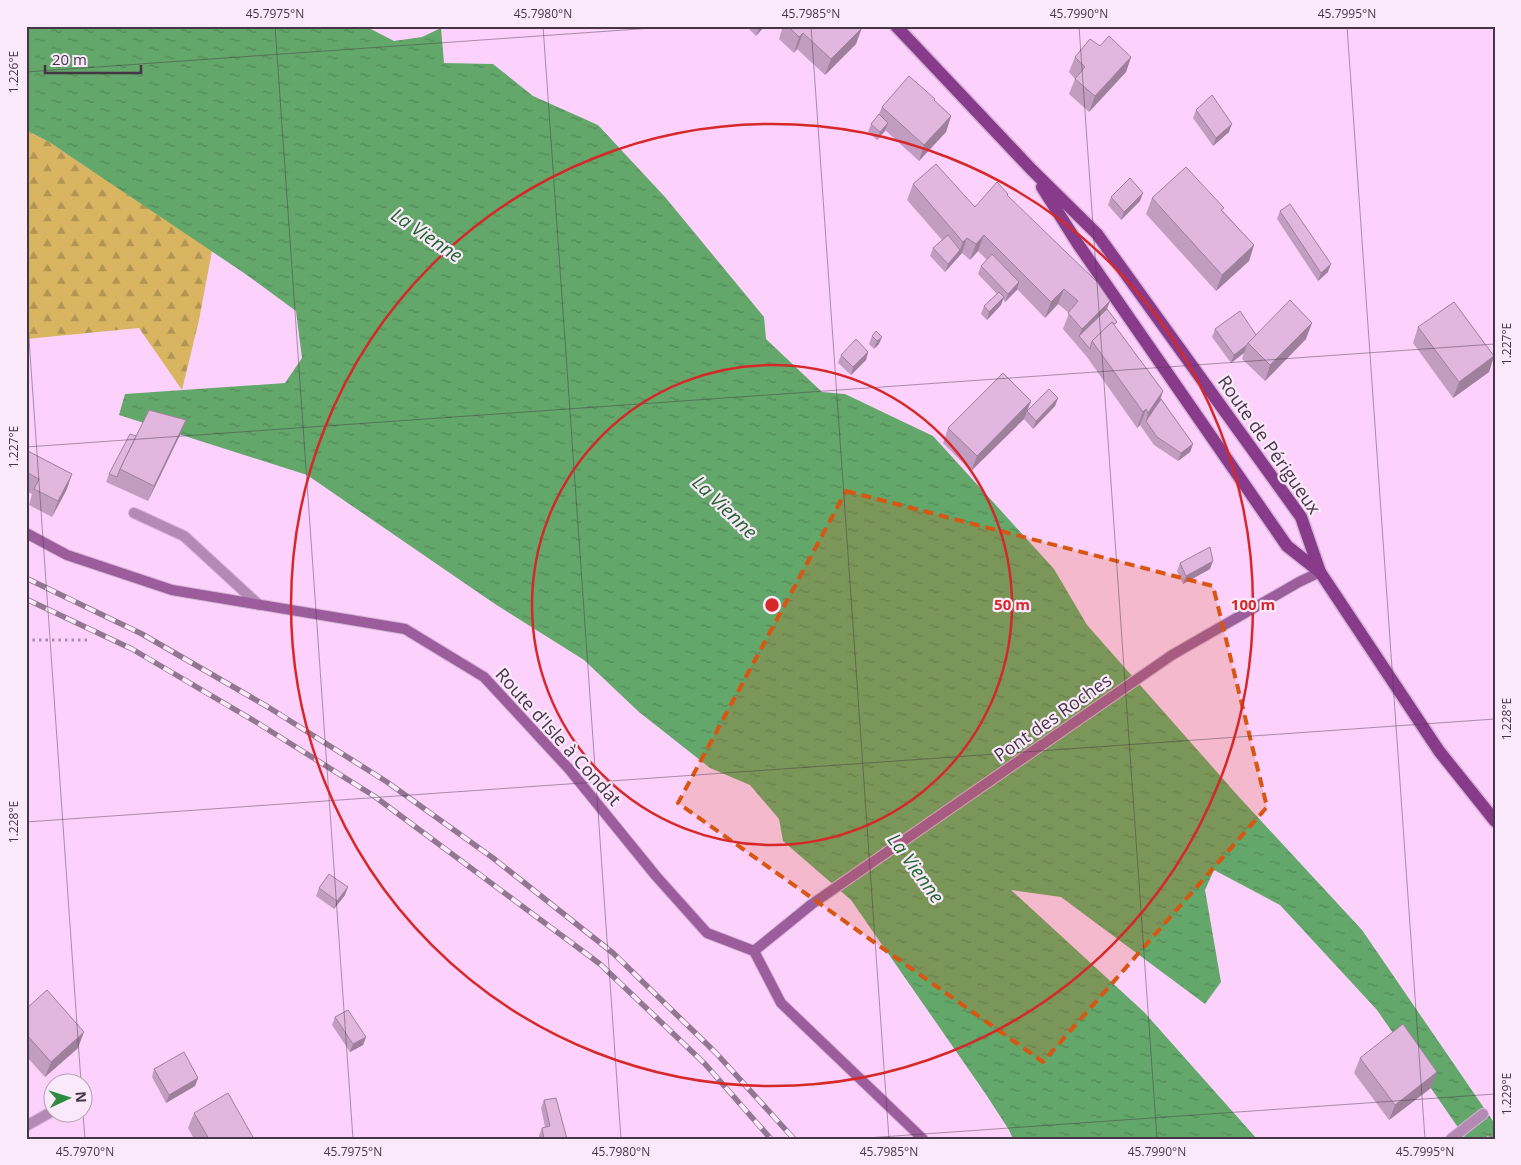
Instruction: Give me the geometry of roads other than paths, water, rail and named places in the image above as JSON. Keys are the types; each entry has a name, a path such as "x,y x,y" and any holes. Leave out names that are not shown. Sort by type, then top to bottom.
{"main road":[{"path":"896,26 1031,169 1078,244 1287,546 1320,572 1440,751 1495,822"},
{"name":"Route de Périgueux","path":"1031,169 1097,234 1302,517 1320,572"}],"street":[{"path":"134,513 184,536 259,605"},
{"name":"Route d'Isle à Condat","path":"26,533 67,555 172,590 405,630 484,677 570,769 656,876 707,933 754,951"},
{"name":"Pont des Roches","path":"754,951 812,904 1172,655 1298,582 1320,572"},
{"path":"754,951 781,1003 923,1139"},
{"path":"1451,1139 1483,1114"},
{"path":"26,1126 42,1117"}],"water":[{"name":"La Vienne","path":"26,26 365,26 394,41 422,37 441,28 444,63 493,64 533,96 598,125 665,197 764,317 766,339 822,392 845,394 933,436 1054,569 1087,625 1239,797 1362,930 1495,1124 1495,1139 1466,1139 1377,1010 1280,905 1214,870 1205,890 1221,982 1205,1004 1061,897 1011,890 1144,1012 1257,1139 1013,1139 985,1093 851,900 783,841 779,819 750,785 710,768 639,712 584,660 495,604 307,475 119,415 125,394 285,383 302,358 296,311 244,273 49,142 26,130"}],"railway":[{"path":"26,578 142,634 268,707 387,782 493,858 613,953 716,1053 794,1139"},
{"path":"26,599 132,649 256,722 374,796 600,964 705,1064 771,1139"}]}
